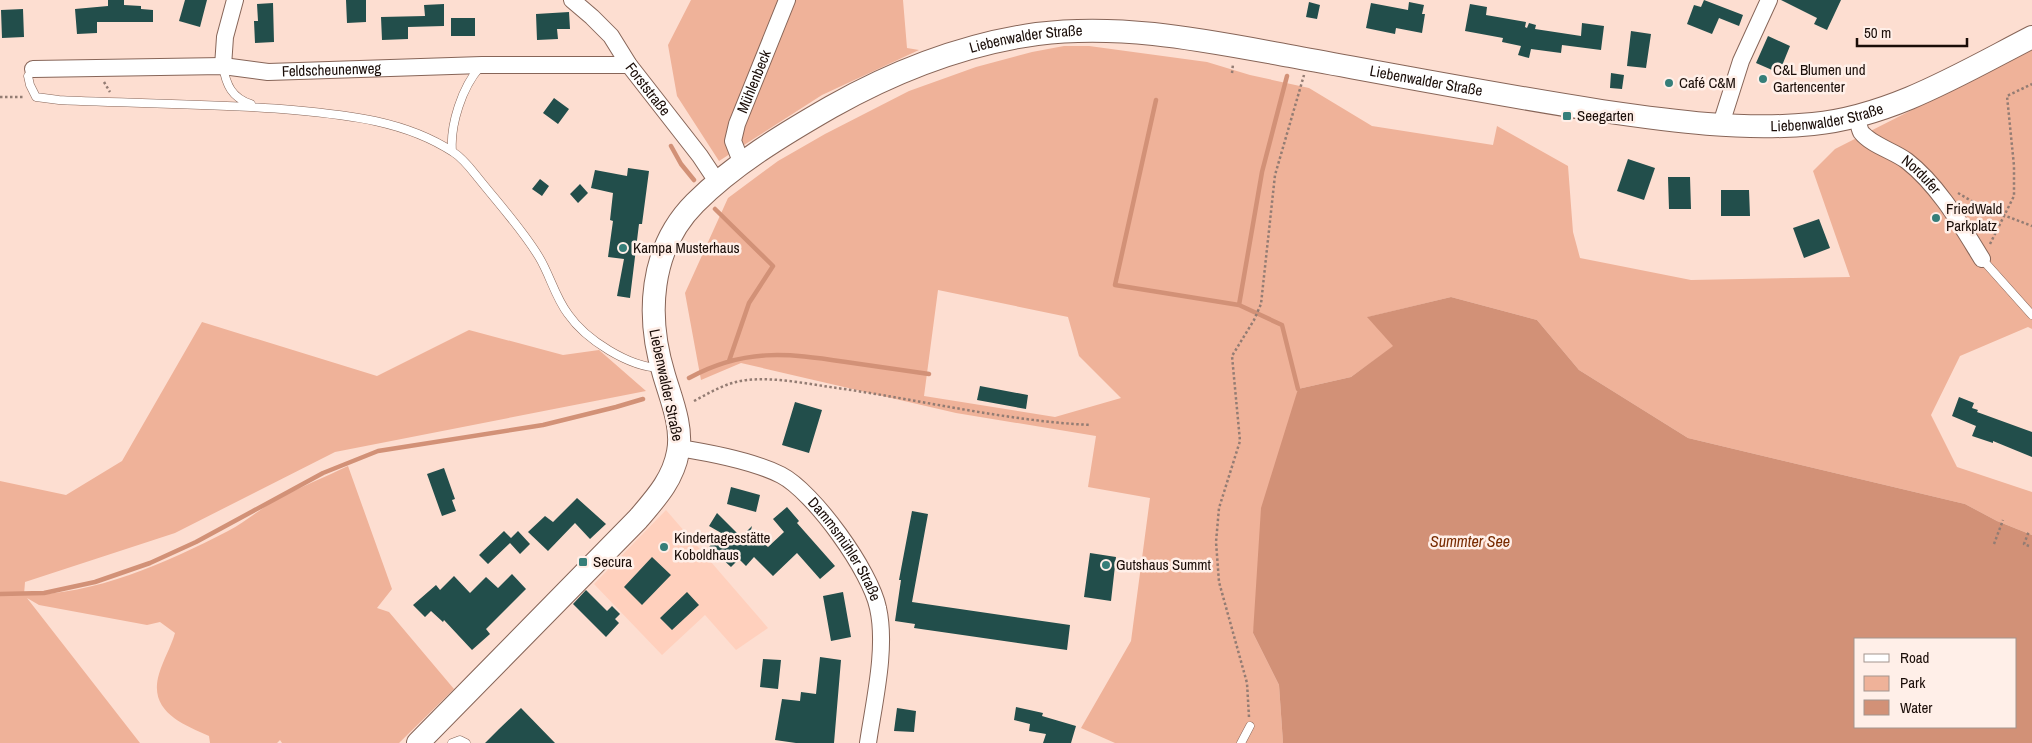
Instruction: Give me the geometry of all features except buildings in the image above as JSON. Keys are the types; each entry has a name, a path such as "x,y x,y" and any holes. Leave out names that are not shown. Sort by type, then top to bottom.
{"main road":[{"name":"Liebenwalder Straße","path":"418,743 654,501 670,477 679,448 678,424 654,334 652,305 657,273 670,236 682,216 697,200 718,183 785,134 847,98 927,62 959,50 987,43 1060,32 1129,31 1174,36 1298,63 1561,105 1676,121 1774,126 1814,124 1857,117 1906,101 2032,37"}],"street":[{"path":"223,66 224,37 235,0"},
{"name":"Forststraße","path":"572,0 611,36 629,65 700,156 718,183"},
{"name":"Mühlenbeck","path":"742,164 733,141 737,124 741,110 751,91 788,0"},
{"path":"1721,124 1741,61 1769,0"},
{"name":"Feldscheunenweg","path":"33,69 223,66 268,72 482,65 629,65"},
{"name":"Nordufer","path":"1857,117 1860,131 1877,144 1906,160 1928,181 1965,231 1982,259"},
{"name":"Dammsmühler Straße","path":"679,448 700,451 751,464 782,476 807,496 858,563 870,582 878,607 881,636 868,743"}],"lane":[{"path":"452,151 451,137 456,113 474,73 482,65"},
{"path":"223,66 224,76 230,90 238,99 258,107"},
{"path":"33,69 28,76 36,97 59,100 258,107 328,113 380,122 420,135 452,151 461,158 494,197 539,257 567,314 584,332 630,362 646,368 662,368"},
{"name":"Nordufer","path":"1982,259 2032,315"},
{"path":"1241,743 1250,726"},
{"path":"452,743 460,740 466,743"}],"path":[{"path":"1232,73 1234,62"},
{"path":"1250,726 1246,683 1219,582 1216,542 1219,508 1240,441 1232,356 1254,320 1261,304 1274,175 1298,63"},
{"path":"99,69 115,102"},
{"path":"1982,259 2014,196 2014,166 2007,96 2032,84"},
{"path":"0,97 36,97"},
{"path":"1928,181 1944,184 1980,206 2032,225"},
{"path":"694,401 723,386 748,380 777,380 894,396 996,416 1016,416 1066,424 1091,425"},
{"path":"1994,544 2003,520"},
{"path":"2029,531 2024,544 2029,546"}],"shaded area":[{"name":"Kindertagesstätte Koboldhaus","path":"666,510 768,628 736,650 705,615 662,655 594,584"}],"green space":[{"path":"691,0 903,0 907,48 919,50 822,95 719,161 677,96 668,45"},
{"path":"1064,46 1089,46 1207,62 1250,75 1309,88 1372,126 1493,145 1497,126 1568,166 1573,232 1580,258 1691,280 1850,277 1813,171 1835,149 2032,49 2032,329 2028,327 1960,356 1931,415 1957,467 2032,492 2032,535 1997,521 1965,504 1688,438 1579,370 1537,320 1451,297 1368,317 1394,346 1351,377 1298,389 1253,633 1279,685 1283,743 1115,743 1081,728 1131,641 1150,498 1088,487 1096,436 956,413 741,363 701,380 685,293 728,198 778,161 825,134 909,91 976,67 1032,52","holes":["938,290 1068,317 1079,356 1121,398 1055,417 924,396"]},
{"path":"202,322 377,376 469,330 563,355 599,350 646,391 335,452 175,533 25,582 24,595 51,594 77,590 129,575 204,543 234,527 276,500 348,466 392,589 377,608 389,612 454,689 399,743 282,743 280,740 277,743 210,743 209,736 178,721 163,707 158,698 159,674 175,633 160,622 147,625 39,605 27,598 140,743 0,743 0,481 66,495 122,461"}],"water":[{"name":"Summter See","path":"1451,297 1537,320 1579,370 1688,438 1965,504 1997,521 2032,535 2032,743 1283,743 1279,685 1253,633 1261,508 1298,389 1351,377 1393,346 1367,317"}],"waterway":[{"path":"1287,76 1262,172 1239,305 1282,325 1298,389"},
{"path":"1156,100 1115,285 1239,305"},
{"path":"671,146 681,164 694,180"},
{"path":"715,209 773,266 749,303 729,361"},
{"path":"689,378 709,368 728,362 766,355 804,356 929,374"},
{"path":"0,594 44,593 95,582 150,563 196,542 323,473 378,451 543,425 643,399"}],"place":[{"name":"C&L Blumen und Gartencenter","path":"1763,79"},
{"name":"Café C&M","path":"1669,83"},
{"name":"Seegarten","path":"1567,116"},
{"name":"FriedWald Parkplatz","path":"1936,218"},
{"name":"Kampa Musterhaus","path":"623,248"},
{"name":"Kindertagesstätte Koboldhaus","path":"664,547"},
{"name":"Secura","path":"583,562"},
{"name":"Gutshaus Summt","path":"1106,565"}]}
